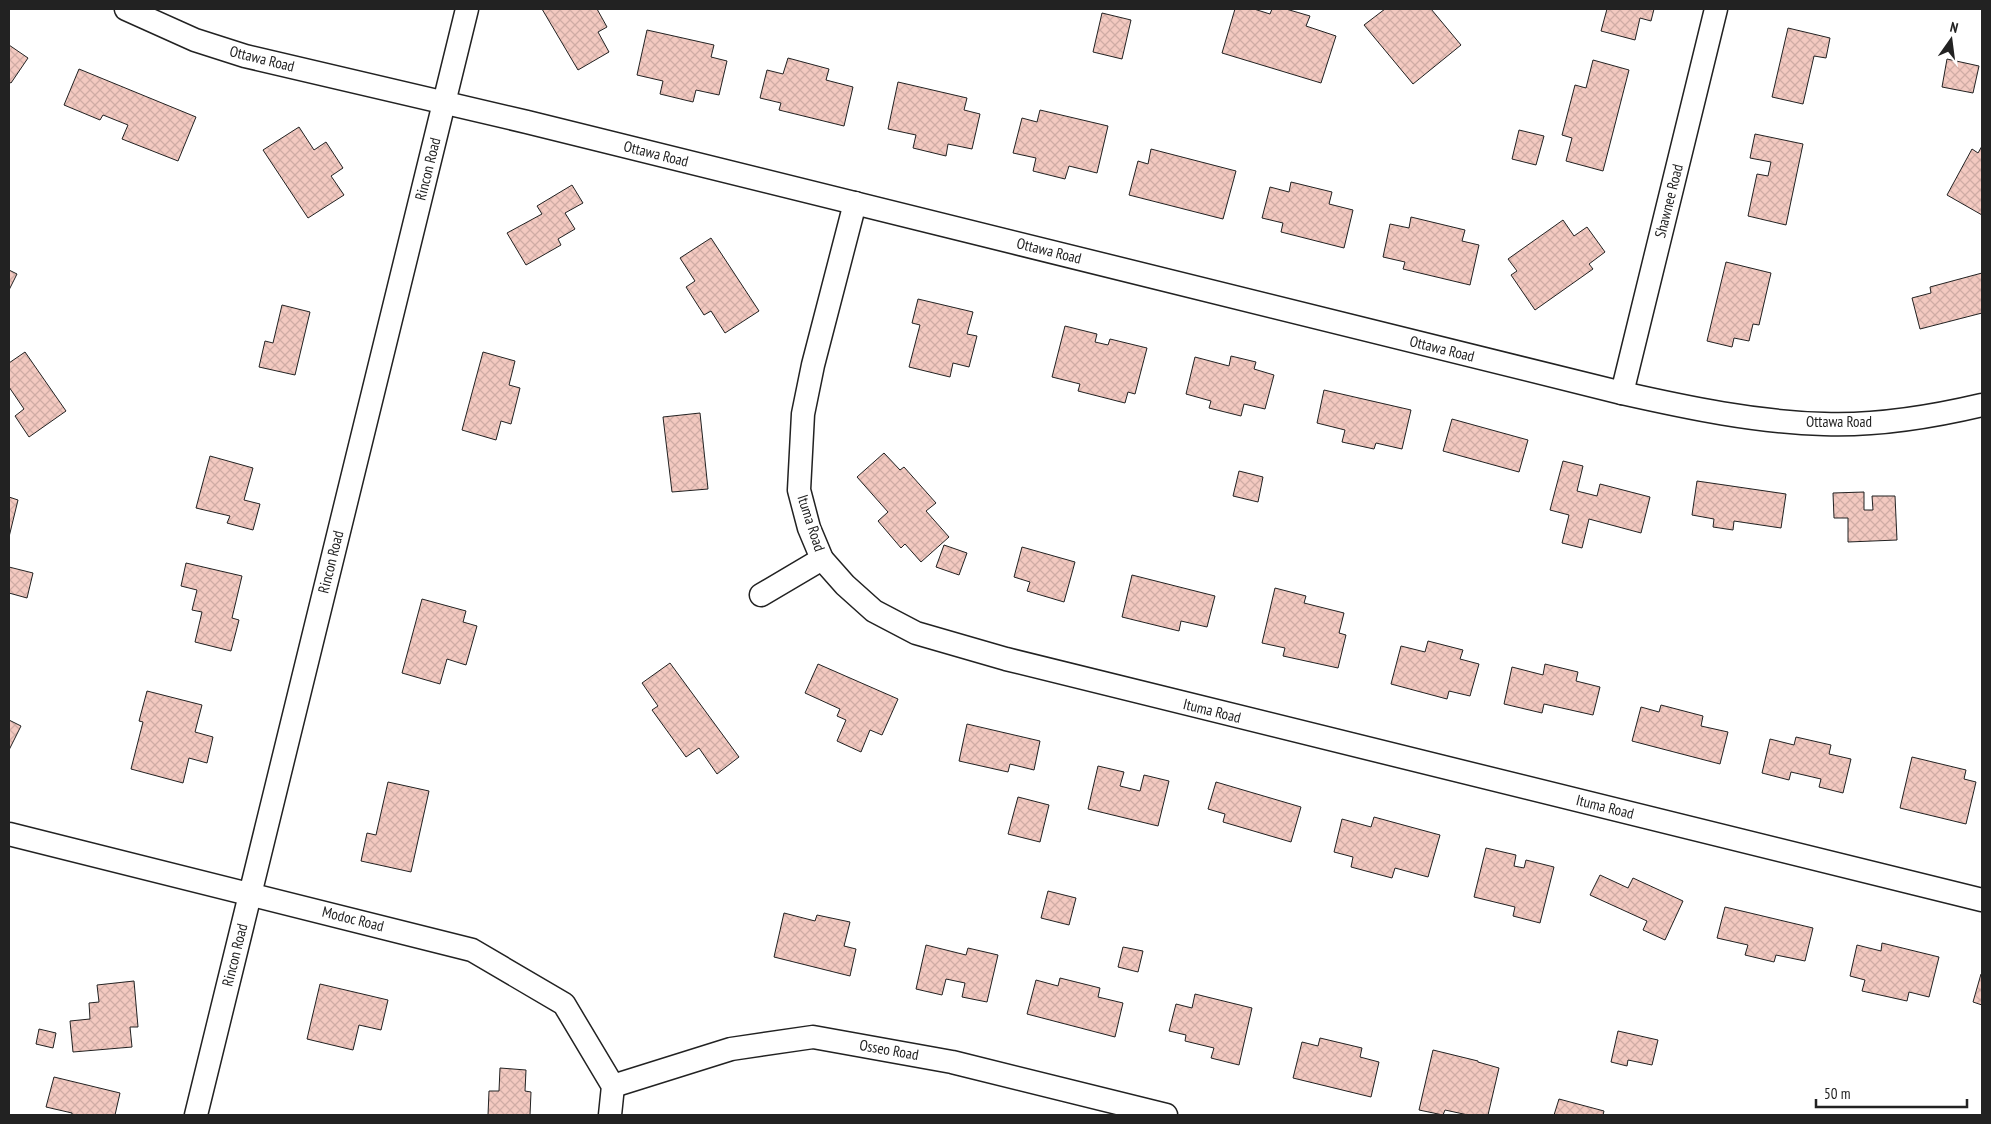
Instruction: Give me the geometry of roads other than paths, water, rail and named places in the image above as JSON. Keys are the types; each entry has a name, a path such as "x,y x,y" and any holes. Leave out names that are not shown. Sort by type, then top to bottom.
{"street":[{"name":"Ottawa Road","path":"126,9 195,40 245,56 444,102 1692,409 1749,419 1825,424 1893,422 1982,405"},
{"name":"Rincon Road","path":"196,1115 467,9"},
{"name":"Shawnee Road","path":"1622,393 1716,9"},
{"name":"Ituma Road","path":"854,203 813,365 803,414 799,490 809,528 822,559 845,585 874,611 916,633 1006,659 1982,900"},
{"path":"761,595 822,559"},
{"name":"Modoc Road","path":"9,834 472,950 564,1004 612,1086"},
{"name":"Osseo Road","path":"612,1086 731,1048 813,1037 952,1062 1166,1115"},
{"path":"610,1115 612,1086"}]}
